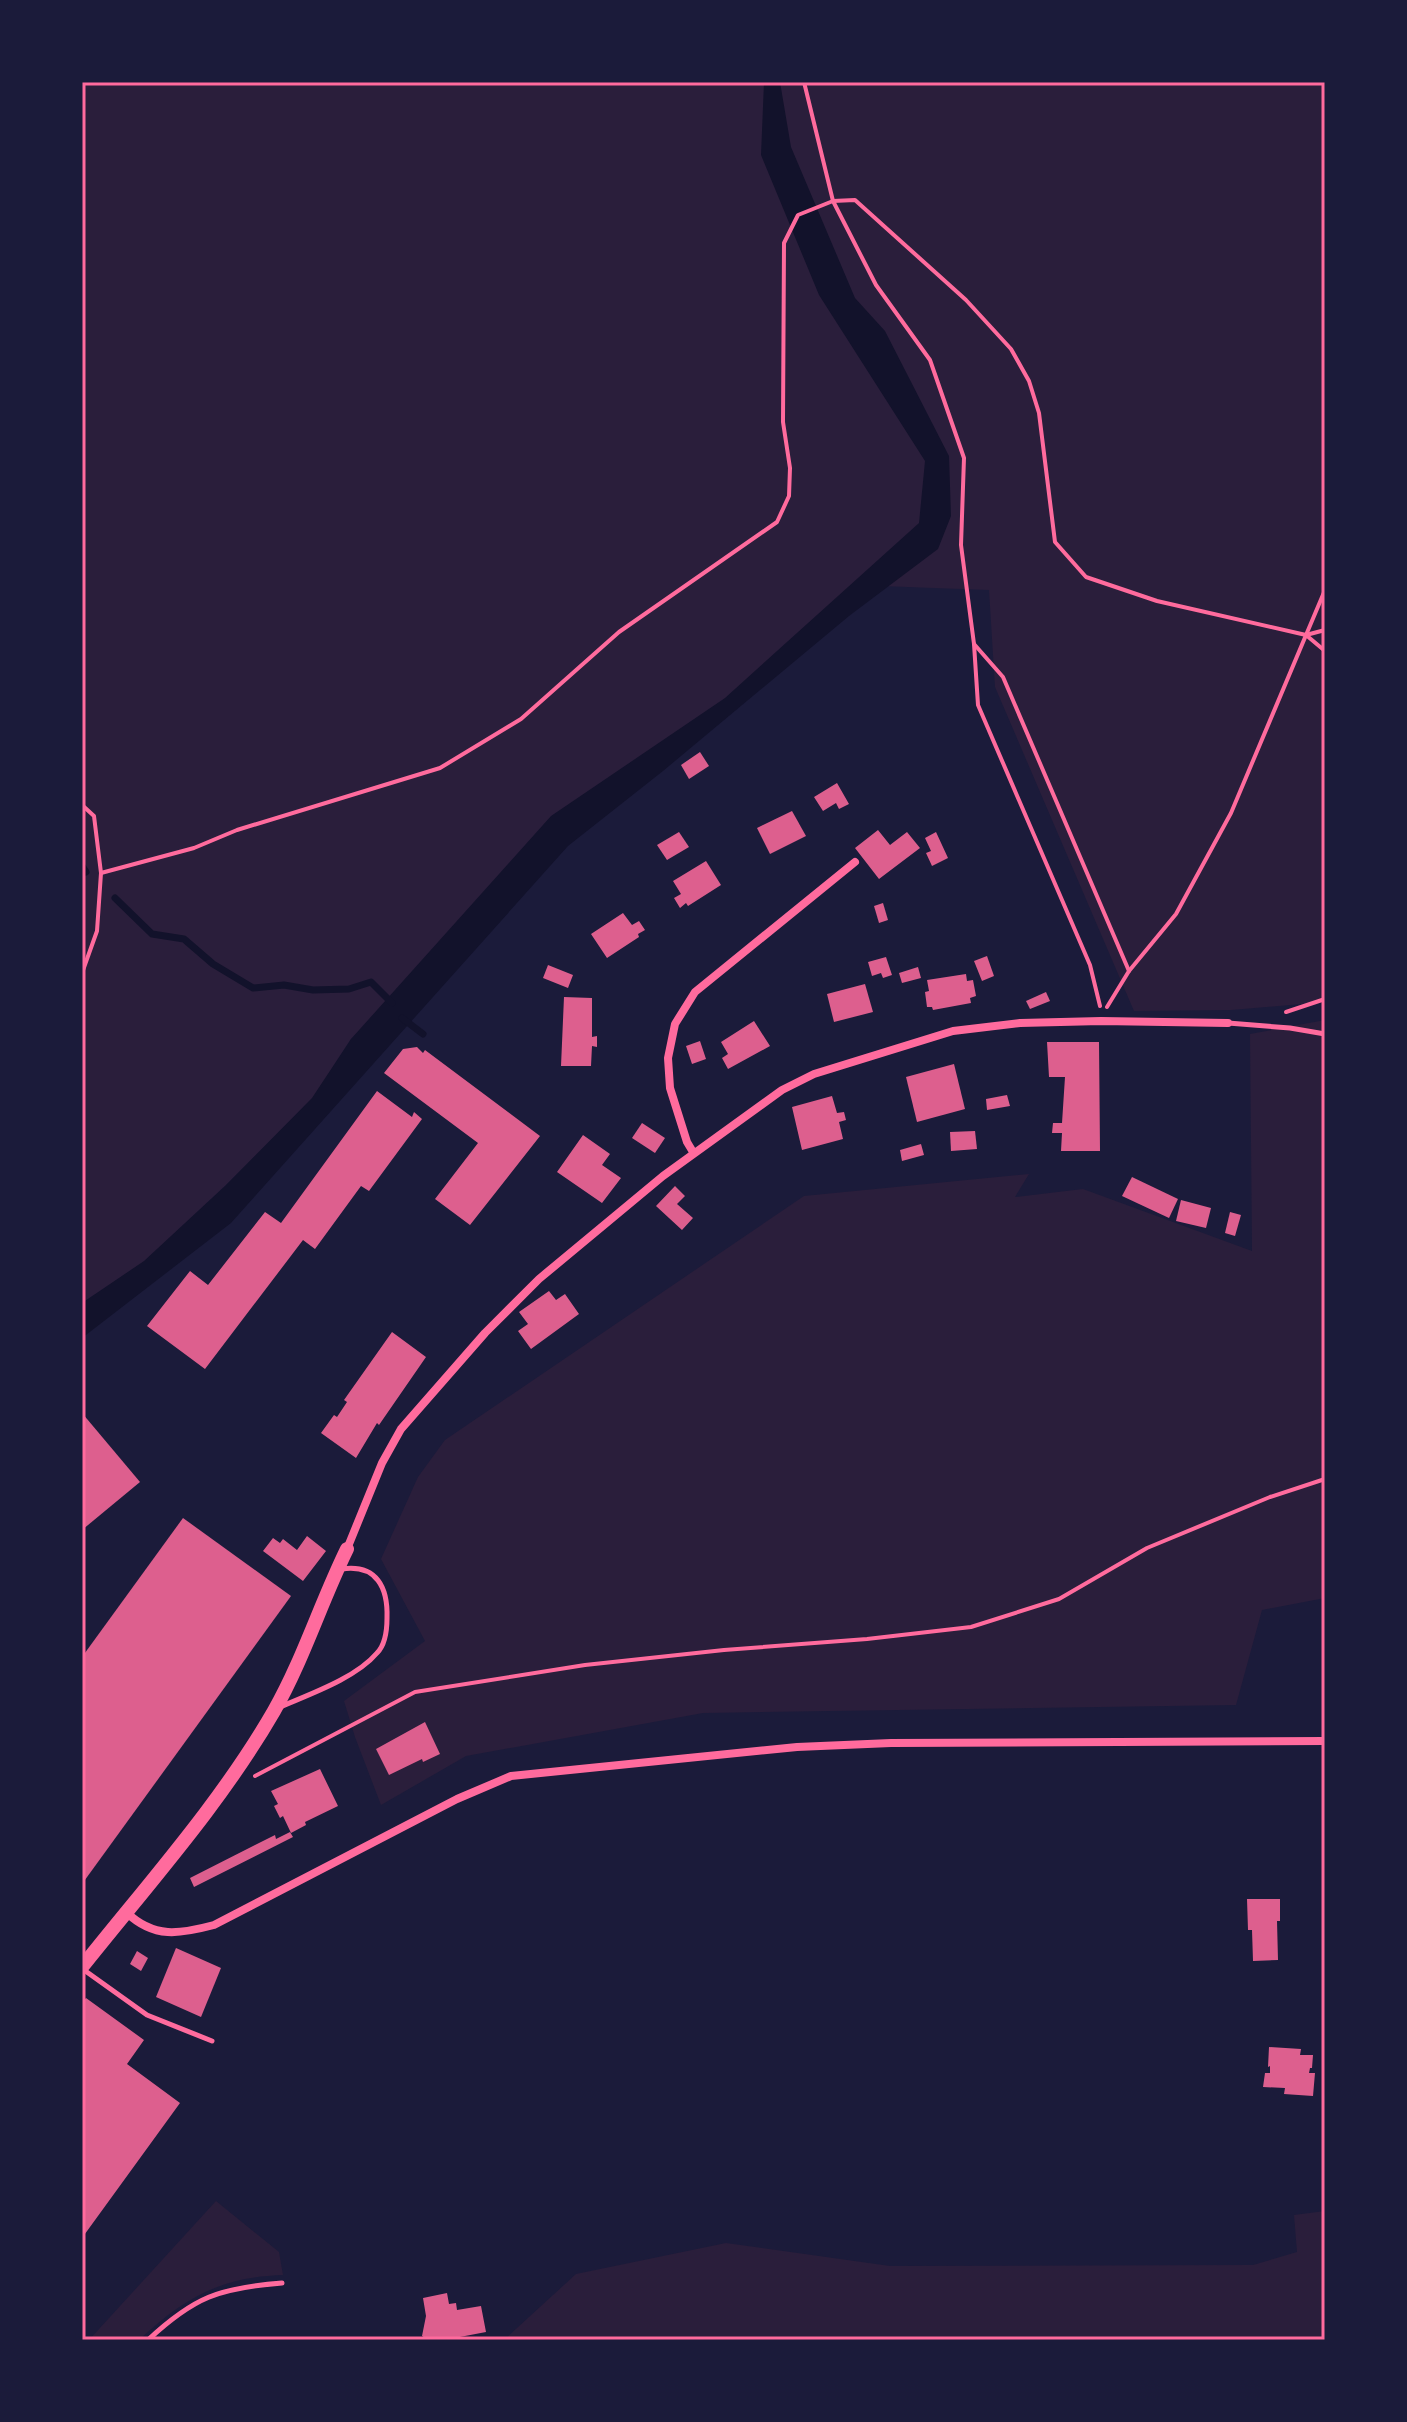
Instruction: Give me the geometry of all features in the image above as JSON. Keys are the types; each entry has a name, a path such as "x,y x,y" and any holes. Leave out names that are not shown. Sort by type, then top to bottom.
{"street":[{"path":"693,1152 670,1088 668,1058 675,1024 695,992 855,862"},
{"path":"82,1967 233,1774 275,1709 382,1463 401,1429 485,1333 539,1279 693,1152 782,1090 814,1074 953,1031 1020,1023 1228,1023"},
{"path":"126,1912 147,1928 181,1934 214,1925 457,1799 511,1776 797,1747 970,1742 1325,1741"}],"lane":[{"path":"1228,1023 1325,1034"},
{"path":"275,1709 322,1689 367,1663 380,1651 387,1631 388,1601 379,1581 368,1571 354,1567 336,1570"},
{"path":"82,1967 147,2015 212,2041"},
{"path":"148,2340 179,2311 192,2304 240,2287 282,2283"}],"path":[{"path":"804,82 833,201 876,285 930,360 964,458 961,545 974,644 978,705 1090,965 1101,1021"},
{"path":"101,873 194,848 237,830 440,768 521,719 619,632 777,522 789,496 790,468 783,422 784,243 798,215 833,201 855,200 966,300 1011,349 1029,381 1039,413 1055,542 1086,577 1157,601 1306,635 1325,651"},
{"path":"1101,1021 1129,971 1176,914 1231,813 1325,590"},
{"path":"1306,635 1325,630"},
{"path":"974,644 1003,677 1129,971"},
{"path":"82,805 94,816 101,873 97,931 82,973"},
{"path":"233,1774 251,1778 415,1692 585,1665 971,1627 1059,1599 1147,1548 1270,1497 1325,1479"}],"shaded area":[{"path":"82,82 1325,82 1325,1002 1231,1010 1134,1011 995,687 989,590 853,585 351,1039 313,1098 144,1262 82,1303"},
{"path":"764,82 780,82 791,147 855,298 885,331 949,456 951,516 938,549 849,616 568,846 231,1223 82,1338 82,1303 144,1261 225,1186 312,1098 351,1039 551,816 725,698 919,523 925,461 819,295 761,155"},
{"path":"1325,1020 1325,1598 1262,1610 1236,1705 703,1713 466,1756 381,1805 344,1701 425,1641 381,1559 418,1477 445,1440 804,1196 1029,1174 1015,1197 1083,1189 1252,1251 1250,1034"},
{"path":"216,2201 279,2252 283,2275 240,2280 204,2292 172,2312 139,2340 89,2340"},
{"path":"1325,2211 1325,2340 504,2340 576,2274 726,2243 890,2266 1253,2265 1297,2252 1294,2215"}],"building":[{"path":"700,752 709,766 689,779 681,765"},
{"path":"837,783 849,804 839,809 836,803 823,811 814,797"},
{"path":"792,811 806,836 770,854 757,828"},
{"path":"878,830 890,845 907,832 920,848 879,879 855,848"},
{"path":"679,832 689,847 667,860 657,845"},
{"path":"936,832 948,858 932,866 926,853 931,851 925,838"},
{"path":"706,861 721,885 680,908 674,898 681,894 673,881"},
{"path":"883,903 888,920 879,923 874,906"},
{"path":"623,913 632,925 639,921 645,930 607,958 591,934"},
{"path":"987,956 994,976 982,981 974,961"},
{"path":"886,957 892,975 883,978 881,973 872,976 868,962"},
{"path":"548,965 573,975 568,988 543,978"},
{"path":"918,967 921,978 902,983 899,973"},
{"path":"966,974 967,981 973,980 976,996 970,998 971,1003 933,1010 927,1007 927,980"},
{"path":"865,984 873,1012 834,1022 827,994"},
{"path":"1046,992 1050,1001 1030,1009 1026,1001"},
{"path":"564,997 592,998 592,1037 597,1036 597,1047 592,1046 591,1066 561,1066"},
{"path":"754,1021 770,1046 728,1069 722,1058 728,1054 721,1042"},
{"path":"700,1041 706,1059 692,1064 686,1046"},
{"path":"1047,1042 1099,1042 1100,1151 1061,1151 1062,1133 1052,1133 1053,1123 1062,1123 1065,1077 1049,1077"},
{"path":"417,1047 540,1136 470,1225 435,1199 478,1143 384,1073 403,1049"},
{"path":"954,1064 965,1109 917,1122 906,1077"},
{"path":"377,1091 412,1117 414,1112 422,1119 369,1191 361,1186 315,1249 303,1240 205,1369 147,1326 190,1271 208,1285 265,1212 281,1223"},
{"path":"1007,1095 1010,1106 987,1110 986,1099"},
{"path":"832,1096 837,1113 844,1112 846,1120 839,1122 843,1139 802,1150 792,1107"},
{"path":"642,1123 665,1138 655,1153 632,1138"},
{"path":"975,1131 977,1149 951,1151 950,1132"},
{"path":"583,1135 610,1154 602,1165 621,1178 602,1203 557,1172"},
{"path":"921,1144 924,1155 902,1161 900,1150"},
{"path":"1132,1177 1178,1199 1169,1218 1122,1196"},
{"path":"675,1186 685,1196 677,1204 693,1218 682,1230 656,1206"},
{"path":"1181,1200 1211,1208 1206,1228 1176,1221"},
{"path":"1230,1212 1241,1215 1235,1236 1225,1233"},
{"path":"549,1291 556,1300 565,1294 579,1314 531,1349 518,1331 528,1324 519,1312"},
{"path":"392,1332 426,1357 379,1425 377,1423 356,1458 321,1433 334,1415 337,1417 347,1402 344,1400"},
{"path":"82,1413 140,1482 82,1530"},
{"path":"183,1518 291,1596 82,1884 82,1657"},
{"path":"307,1536 326,1551 303,1581 263,1551 273,1538 280,1543 283,1539 297,1550"},
{"path":"425,1722 440,1754 389,1775 376,1749"},
{"path":"320,1769 338,1806 305,1822 306,1825 291,1833 274,1806 278,1804 271,1791"},
{"path":"290,1832 293,1837 194,1887 190,1878 275,1835 276,1839"},
{"path":"1247,1899 1280,1899 1278,1960 1253,1961"},
{"path":"176,1948 221,1968 201,2017 156,1997"},
{"path":"137,1951 148,1958 141,1971 130,1964"},
{"path":"86,1998 144,2040 127,2064 180,2103 82,2238 82,2003"},
{"path":"1269,2047 1301,2049 1300,2055 1313,2055 1309,2073 1315,2073 1313,2096 1284,2094 1285,2088 1263,2087 1265,2073 1270,2073"},
{"path":"447,2293 449,2304 456,2303 457,2310 481,2306 486,2332 444,2340 428,2340 422,2336 426,2316 423,2298"}],"waterway":[{"path":"82,866 86,872"},
{"path":"115,898 152,934 184,939 213,964 253,988 284,985 313,990 349,989 371,982 392,1003"},
{"path":"402,1018 423,1034"}]}
